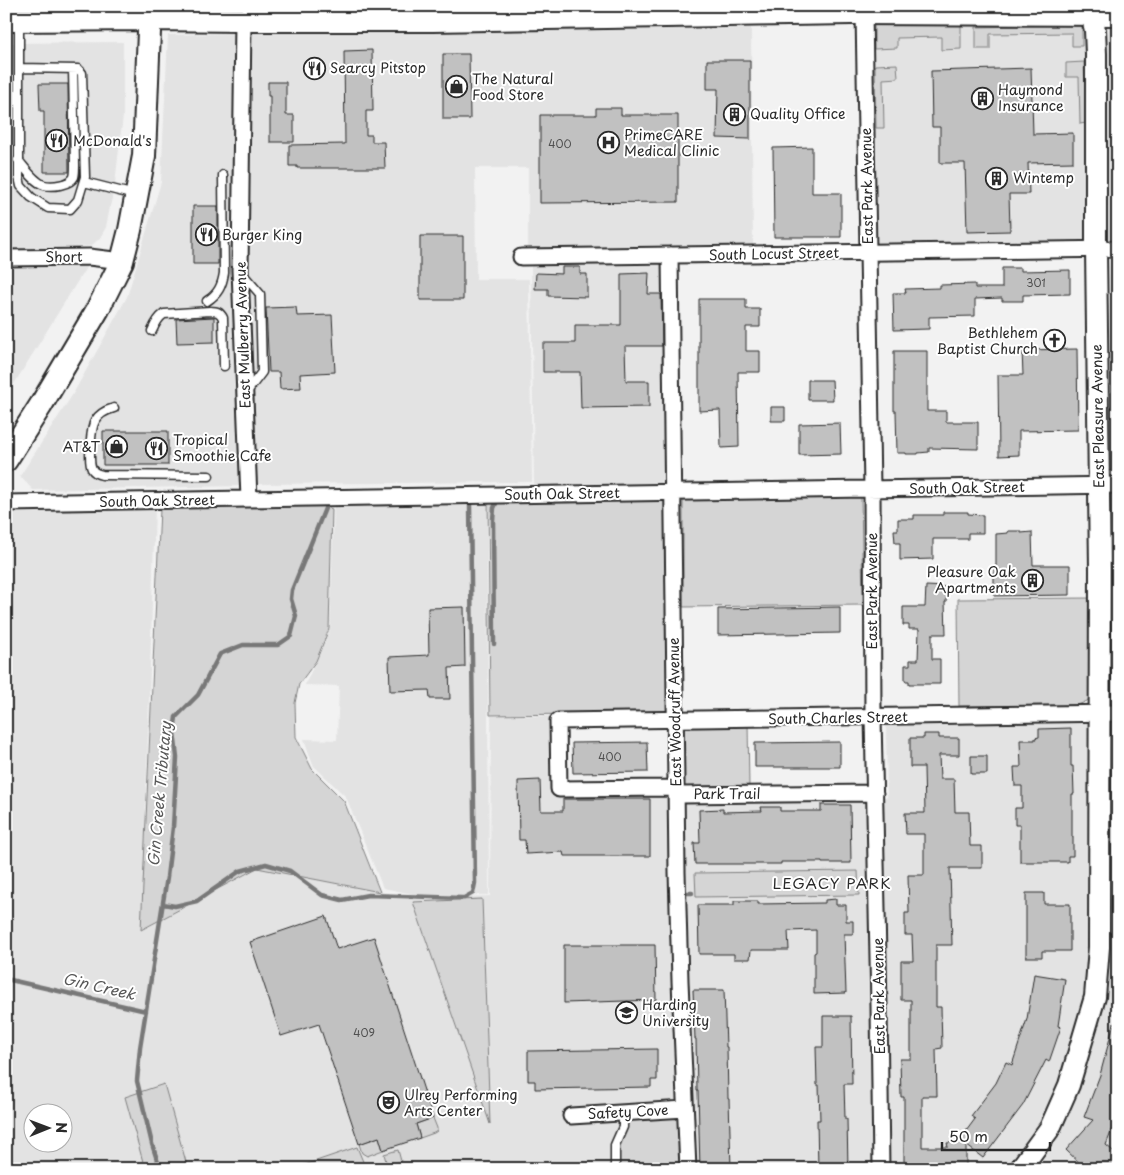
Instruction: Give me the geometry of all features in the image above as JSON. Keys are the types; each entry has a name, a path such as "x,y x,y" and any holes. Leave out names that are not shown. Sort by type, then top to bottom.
{"main road":[{"path":"13,20 150,12 243,20 708,11 864,13 1090,10 1118,14"},
{"path":"6,460 98,309 122,261 144,156 150,12"}],"street":[{"name":"East Pleasure Avenue","path":"1020,1169 1050,1128 1070,1085 1095,997 1099,947 1108,714 1100,570 1108,485 1096,249 1096,54 1095,30 1090,10"},
{"name":"East Park Avenue","path":"864,13 881,1169"},
{"name":"East Mulberry Avenue","path":"243,20 240,270 249,499"},
{"name":"South Locust Street","path":"521,257 1118,249"},
{"name":"East Woodruff Avenue","path":"670,255 678,933 688,1169"},
{"name":"Short","path":"6,258 89,257 122,261"},
{"name":"South Oak Street","path":"6,503 1108,485"},
{"name":"South Charles Street","path":"558,721 1108,714"},
{"name":"Park Trail","path":"558,721 558,789 670,788 682,795 875,793"},
{"name":"Safety Cove","path":"571,1116 685,1109"}],"lane":[{"path":"13,20 19,68 18,177 21,186 31,198 48,208 70,209 78,200 85,178 82,73 78,69 19,68"},
{"path":"18,160 31,175 44,185 68,183 74,177 73,69"},
{"path":"207,301 218,292 223,282 223,175"},
{"path":"84,182 137,195"},
{"path":"152,331 160,316 164,314 210,311 221,313 223,318 224,366"},
{"path":"114,408 106,410 94,422 90,462 92,469 96,473 102,475 209,476"},
{"path":"615,1169 615,1145 623,1127 623,1113"}],"shaded area":[{"path":"1087,20 1090,241 876,243 874,22"},
{"path":"961,23 961,49 941,50 941,37 897,38 897,48 874,49 874,24"},
{"path":"1118,24 1118,241 1104,241 1107,25"},
{"path":"1082,25 1082,46 1072,46 1072,33 990,34 990,49 976,49 976,27"},
{"path":"751,28 753,249 528,250 528,168 475,168 476,279 529,279 532,482 255,484 245,269 248,31"},
{"path":"236,33 241,486 33,490 20,476 73,394 127,297 161,182 168,35"},
{"path":"123,42 123,116 115,183 106,227 100,238 91,246 6,250 6,43"},
{"path":"1084,62 1086,123 1080,124 1079,77 1066,77 1066,63"},
{"path":"897,64 898,78 883,79 884,128 876,128 875,65"},
{"path":"665,261 667,484 534,485 531,263"},
{"path":"87,266 6,397 6,267"},
{"path":"1114,300 1118,300 1118,469 1117,469"},
{"path":"861,497 863,605 683,607 683,498"},
{"path":"487,501 489,895 418,895 383,888 346,797 313,765 304,739 337,740 339,686 305,685 330,630 334,505"},
{"path":"665,501 669,713 490,715 488,502"},
{"path":"319,504 332,509 329,629 316,661 299,684 295,703 296,737 312,769 344,801 380,892 257,868 141,930 160,509"},
{"name":"Harding University","path":"155,507 142,930 257,868 416,899 490,896 491,716 552,716 553,793 669,792 683,799 887,797 886,723 1118,720 1118,1169 6,1169 6,508"},
{"path":"1091,598 1092,695 1087,701 1078,705 959,706 958,599"},
{"path":"748,724 749,787 683,788 682,725"},
{"path":"858,871 859,895 696,897 695,873"},
{"path":"482,899 490,1124 413,902"},
{"path":"164,1084 188,1169 145,1169 125,1097"},
{"path":"681,1115 682,1169 618,1169 618,1143 626,1123 631,1117"},
{"path":"433,1118 437,1131 420,1138 416,1124"},
{"path":"379,1137 383,1150 367,1156 362,1153 359,1144"},
{"path":"357,1147 366,1169 293,1169"},
{"path":"398,1150 401,1161 387,1165 384,1154"}],"building":[{"path":"372,50 373,111 366,111 366,135 372,135 372,142 384,142 385,168 297,168 297,166 289,166 289,145 345,144 344,51"},
{"name":"The Natural Food Store","path":"443,54 469,54 470,119 443,119"},
{"name":"Quality Office","path":"707,60 750,60 750,139 717,138 718,89 707,89"},
{"path":"1031,68 1033,134 1073,133 1073,162 1028,163 1029,194 1009,194 1010,231 967,232 965,163 940,163 940,127 932,127 931,71"},
{"path":"268,82 286,82 286,115 294,115 294,142 270,142 270,96 268,96"},
{"name":"McDonald's","path":"39,84 68,84 69,172 44,172 44,111 40,111"},
{"path":"596,108 621,108 621,115 678,115 678,202 540,203 540,115 596,115"},
{"path":"812,147 812,193 841,193 841,237 774,237 773,148"},
{"name":"Burger King","path":"193,206 218,206 218,264 193,264"},
{"path":"420,236 463,236 463,300 420,300"},
{"path":"562,267 580,267 580,274 587,274 587,297 548,296 548,289 535,289 536,273 562,274"},
{"path":"1002,268 1021,268 1021,271 1070,270 1070,294 1023,295 1023,301 1002,301 1002,298 975,299 975,316 929,317 929,329 894,330 893,293 906,293 905,289 940,288 940,285 975,284 975,288 1002,288"},
{"path":"649,273 648,294 661,294 662,346 625,346 626,381 649,381 649,407 581,408 580,372 543,372 543,343 575,343 575,325 621,325 621,274"},
{"path":"699,299 746,299 746,309 760,309 760,327 746,327 746,351 760,351 760,372 738,372 739,447 721,448 720,410 699,411"},
{"path":"296,307 297,316 332,315 335,372 300,374 301,388 280,389 279,372 269,372 266,308"},
{"path":"214,317 214,342 177,343 176,319"},
{"path":"1077,349 1078,430 1019,431 1019,455 999,456 998,375 1023,375 1022,350"},
{"path":"894,351 927,351 927,411 946,411 946,422 978,422 978,449 929,448 929,452 918,454 897,453 896,411 894,411"},
{"path":"808,380 832,380 833,400 808,400"},
{"path":"771,407 785,407 785,421 771,421"},
{"path":"840,423 841,454 799,455 799,424"},
{"path":"103,431 168,431 168,465 103,465"},
{"path":"943,512 968,512 968,514 983,515 983,533 968,533 968,539 933,539 933,559 900,560 900,543 895,543 894,530 898,530 898,519 914,519 914,515 943,515"},
{"name":"Pleasure Oak Apartments","path":"1008,531 1032,532 1033,565 1070,565 1070,595 994,596 996,534 1008,533"},
{"path":"926,586 947,587 945,602 946,634 932,634 932,659 940,659 940,684 909,684 909,681 905,681 905,665 910,665 910,660 918,660 919,629 909,629 909,625 903,625 903,607 925,607"},
{"path":"464,607 465,667 449,668 450,699 430,699 429,690 390,691 389,657 429,655 428,608"},
{"path":"840,607 840,633 718,635 718,609"},
{"path":"1071,728 1071,766 1073,766 1074,794 1072,794 1073,856 1068,856 1068,862 1020,862 1020,825 1015,825 1015,808 1022,808 1022,786 1015,786 1014,767 1021,767 1020,740 1035,740 1035,738 1039,737 1039,729"},
{"path":"924,734 939,734 939,738 959,738 959,755 939,755 940,779 954,779 955,812 969,812 970,846 982,846 982,868 950,868 952,945 936,945 936,1007 941,1007 942,1048 936,1049 937,1096 922,1096 922,1147 948,1147 947,1143 958,1142 975,1119 971,1116 996,1083 1006,1062 1012,1065 1027,1019 1034,974 1065,979 1058,1026 1061,1027 1049,1062 1046,1060 1023,1105 983,1158 966,1145 966,1169 904,1169 904,1097 901,1097 900,1059 911,1059 911,1000 901,1000 901,961 913,961 912,935 905,935 905,913 909,913 908,875 924,875 924,834 906,834 905,813 925,813 924,767 910,767 910,738 924,738"},
{"path":"647,742 648,772 573,773 572,743"},
{"path":"840,742 840,767 755,767 755,743"},
{"path":"971,756 987,756 987,774 971,774"},
{"path":"540,780 541,811 563,811 563,799 650,799 650,856 564,856 563,852 526,854 525,840 519,840 518,781"},
{"path":"821,805 850,805 851,863 695,864 694,843 700,843 699,810 723,809 723,812 762,811 761,807 780,807 780,811 821,811"},
{"path":"1026,893 1044,893 1044,904 1070,904 1070,951 1042,951 1042,957 1026,957"},
{"path":"836,899 836,905 846,905 846,921 853,921 853,934 844,934 846,993 814,994 816,930 788,931 789,950 751,950 750,959 734,959 734,954 699,954 698,905 734,905 734,901 758,901 758,904 825,903 825,900"},
{"path":"326,916 337,949 374,937 433,1118 416,1124 420,1138 383,1150 379,1137 359,1144 319,1024 281,1036 250,942"},
{"path":"564,945 655,945 656,1000 564,1003"},
{"path":"693,990 724,990 731,1169 700,1169"},
{"path":"823,1016 851,1016 852,1084 844,1084 848,1169 818,1169 817,1120 820,1120 816,1047 823,1047"},
{"path":"1114,1023 1118,1024 1118,1115 1106,1145 1118,1157 1107,1169 1086,1169 1066,1150 1093,1120 1084,1117 1100,1075"},
{"path":"657,1049 657,1080 651,1080 651,1087 535,1089 535,1081 528,1081 528,1051"}],"waterway":[{"path":"494,644 493,520 497,501"},
{"path":"163,904 175,906 197,901 240,871 266,864 290,871 322,895 342,900 368,895 464,898 473,893 475,883 470,505"},
{"name":"Gin Creek Tributary","path":"160,1169 137,1081 140,1048 173,827 177,757 174,732 176,717 198,695 220,654 243,645 278,645 291,636 296,616 291,599 292,590 326,506"},
{"path":"686,893 692,893"},
{"name":"Gin Creek","path":"6,979 146,1011"}],"place":[{"name":"Searcy Pitstop","path":"314,68"},
{"name":"The Natural Food Store","path":"456,87"},
{"name":"Haymond Insurance","path":"982,98"},
{"name":"Quality Office","path":"734,114"},
{"name":"McDonald's","path":"57,141"},
{"name":"PrimeCARE Medical Clinic","path":"608,143"},
{"name":"Wintemp","path":"997,178"},
{"name":"Burger King","path":"206,235"},
{"name":"Bethlehem Baptist Church","path":"1054,341"},
{"name":"AT&T","path":"116,447"},
{"name":"Tropical Smoothie Cafe","path":"157,448"},
{"name":"Pleasure Oak Apartments","path":"1032,580"},
{"name":"Harding University","path":"626,1013"},
{"name":"Ulrey Performing Arts Center","path":"388,1103"}],"district":[{"name":"LEGACY PARK","path":"832,884"}]}
